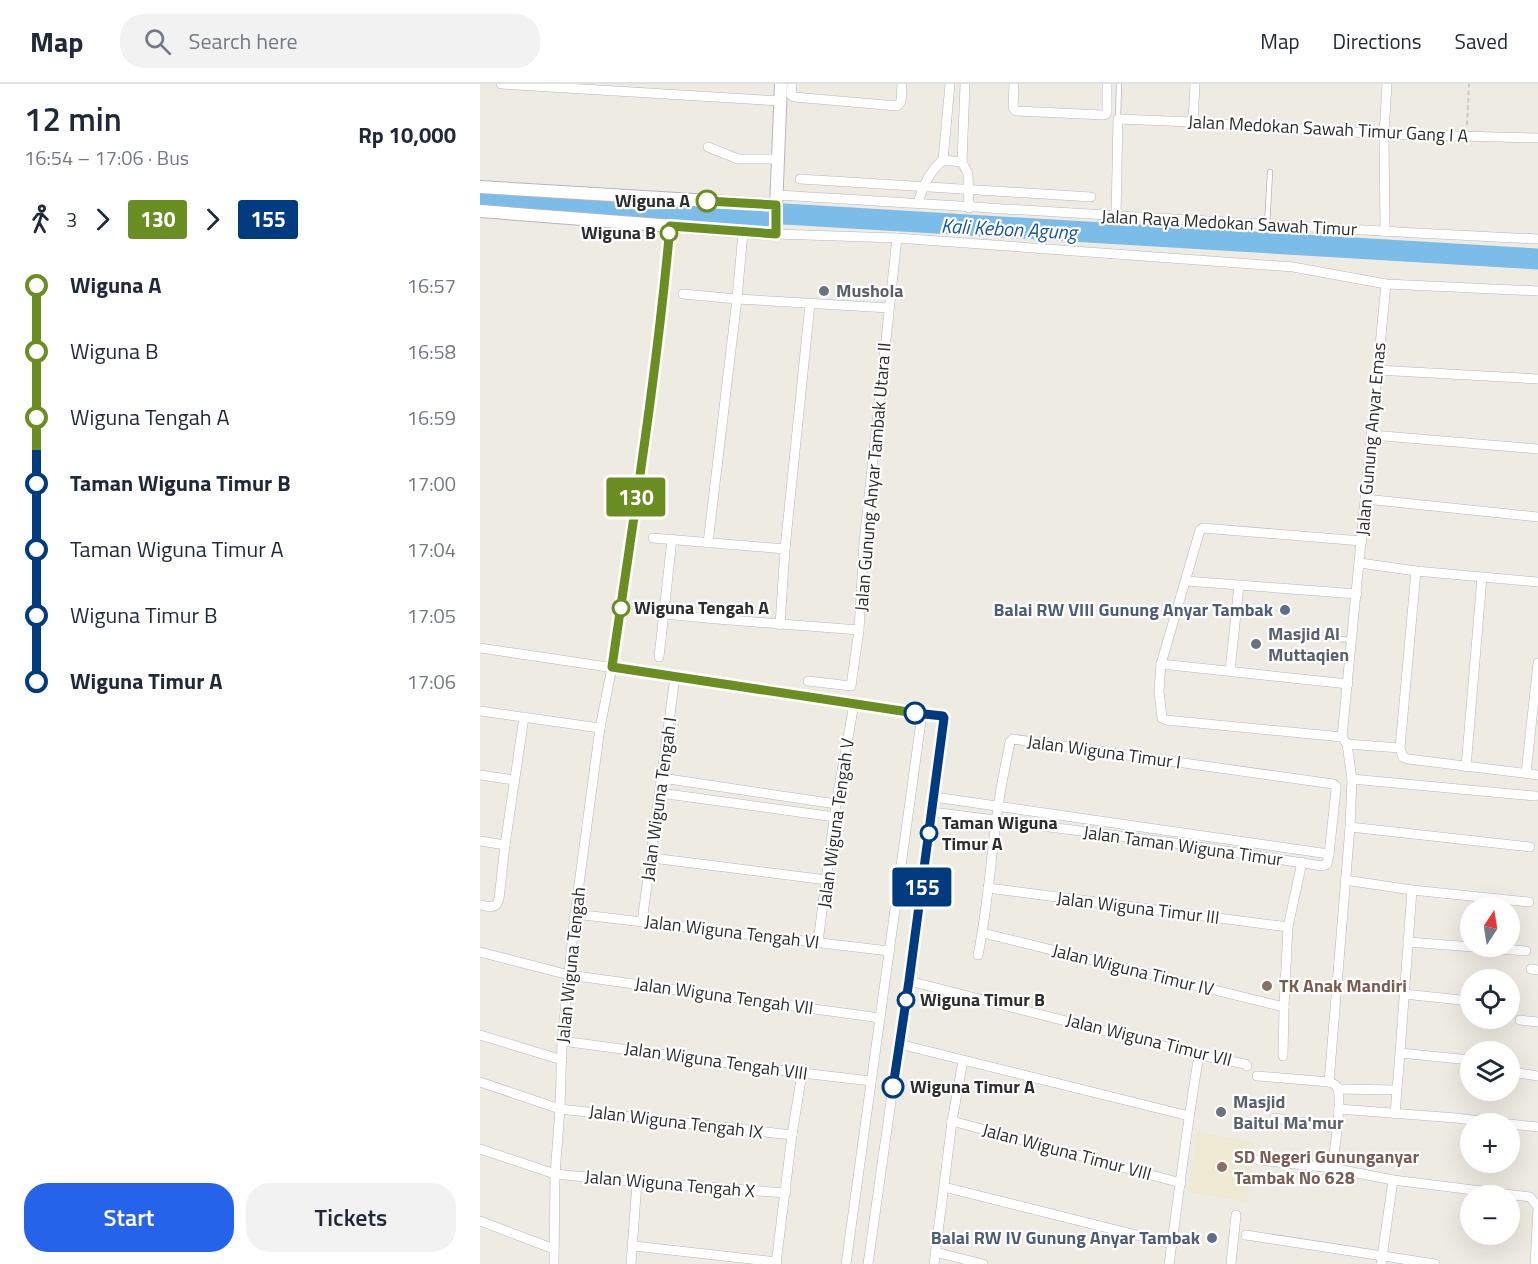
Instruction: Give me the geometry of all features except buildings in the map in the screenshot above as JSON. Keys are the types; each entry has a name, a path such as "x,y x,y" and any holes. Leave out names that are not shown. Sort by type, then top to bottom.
{"street":[{"path":"501,84 780,101"},
{"path":"776,232 781,84"},
{"path":"792,84 791,95 794,97 897,106 901,102 902,84"},
{"path":"918,203 923,186 931,172 942,160 950,84"},
{"path":"965,84 962,162 968,174 969,208"},
{"path":"1014,84 1013,108 1016,111 1104,115 1107,112 1107,84"},
{"path":"1193,122 1195,84"},
{"path":"1385,232 1384,134 1387,84"},
{"path":"1116,215 1118,119"},
{"name":"Jalan Medokan Sawah Timur Gang I A","path":"1118,119 1384,134 1538,138"},
{"path":"708,147 738,159 778,159"},
{"path":"942,160 962,162"},
{"path":"800,179 1091,197"},
{"path":"480,187 777,202"},
{"name":"Jalan Raya Medokan Sawah Timur","path":"777,202 918,203 1267,226 1538,238"},
{"path":"480,211 743,232 897,238 1293,267 1386,284 1538,291"},
{"name":"Jalan Wiguna Tengah","path":"554,1264 555,1174 562,1041 575,914 600,728 612,667 633,522 670,226"},
{"path":"708,543 743,232"},
{"name":"Jalan Gunung Anyar Tambak Utara II","path":"664,614 859,630 864,542 897,238"},
{"name":"Jalan Gunung Anyar Emas","path":"1329,1082 1350,827 1352,779 1345,741 1348,684 1386,284"},
{"path":"683,294 890,308"},
{"path":"780,625 785,549 810,304"},
{"path":"1377,370 1538,379"},
{"path":"1372,435 1538,449"},
{"path":"1365,499 1538,517"},
{"path":"1362,541 1207,528 1200,530 1161,664 1159,691 1162,718 1400,748"},
{"path":"653,538 785,549"},
{"path":"659,657 672,539"},
{"path":"1360,563 1416,571 1538,582"},
{"path":"1416,571 1400,748 1403,757 1538,775"},
{"path":"1466,767 1482,577"},
{"path":"1186,581 1357,594"},
{"path":"1230,671 1239,585"},
{"path":"808,681 851,686 859,630"},
{"path":"480,648 943,716 909,981 868,1264"},
{"path":"1526,773 1538,663"},
{"path":"1161,664 1348,684"},
{"name":"Jalan Wiguna Tengah I","path":"642,922 675,677"},
{"name":"Jalan Wiguna Tengah V","path":"818,942 836,804 854,704"},
{"path":"480,711 600,728"},
{"path":"846,1264 922,714"},
{"path":"480,905 491,907 496,905 499,899 524,717"},
{"name":"Jalan Wiguna Timur I","path":"978,955 983,933 998,806 1010,742 1013,739 1333,784 1336,790 1328,859"},
{"path":"480,776 514,780"},
{"path":"662,778 836,804"},
{"path":"1352,779 1535,796"},
{"path":"660,793 835,817"},
{"name":"Jalan Taman Wiguna Timur","path":"934,797 1176,832 1328,859"},
{"name":"Jalan Taman Wiguna Timur","path":"932,812 1174,843 1322,866 1328,859"},
{"path":"1350,827 1530,847"},
{"path":"1174,843 1176,832"},
{"path":"480,841 505,845"},
{"path":"652,858 827,880"},
{"path":"1283,1056 1288,927 1302,862"},
{"path":"1345,880 1412,890 1529,902"},
{"name":"Jalan Wiguna Timur III","path":"988,888 1288,927"},
{"path":"1395,1114 1412,890"},
{"name":"Jalan Wiguna Tengah VI","path":"575,914 888,951"},
{"name":"Jalan Wiguna Timur IV","path":"983,933 1284,1006"},
{"path":"1408,942 1526,951"},
{"name":"Jalan Wiguna Tengah VII","path":"480,952 569,975 880,1018"},
{"name":"Jalan Wiguna Timur VII","path":"909,981 1247,1066"},
{"path":"1404,994 1460,1000"},
{"path":"1520,1020 1538,1022"},
{"path":"480,1035 562,1060"},
{"name":"Jalan Wiguna Tengah VIII","path":"562,1041 871,1081"},
{"path":"899,1044 1189,1116"},
{"path":"1400,1053 1460,1059"},
{"path":"1169,1264 1189,1116 1200,1054"},
{"path":"934,1264 952,1121 963,1061"},
{"path":"634,1246 776,1263 802,1073"},
{"path":"1520,1073 1538,1076"},
{"path":"1257,1076 1329,1082 1335,1085 1338,1089 1339,1109 1332,1168"},
{"name":"Jalan Wiguna Tengah IX","path":"480,1082 560,1109 792,1136"},
{"path":"1338,1089 1396,1090"},
{"path":"1339,1109 1460,1119"},
{"path":"1275,1118 1337,1128"},
{"name":"Jalan Wiguna Timur VIII","path":"952,1121 1181,1183"},
{"path":"1520,1125 1538,1127"},
{"name":"Jalan Wiguna Tengah X","path":"480,1149 555,1174 786,1193"},
{"path":"1258,1160 1332,1168 1393,1180 1530,1197 1538,1207 1535,1264"},
{"path":"1382,1260 1393,1180"},
{"path":"631,1264 637,1182"},
{"path":"944,1187 1172,1244"},
{"path":"854,1210 875,1214"},
{"path":"1231,1264 1236,1215"},
{"path":"480,1221 554,1249"},
{"path":"1246,1235 1382,1260 1436,1264"},
{"path":"935,1252 983,1264"}],"lane":[{"path":"1118,119 1119,84"},
{"path":"1267,226 1270,172"},
{"path":"1286,634 1352,640"}],"path":[{"path":"1466,137 1469,84"}],"shaded area":[{"name":"SD Negeri Gununganyar Tambak No 628","path":"1197,1132 1254,1142 1247,1202 1188,1192"}],"waterway":[{"name":"Kali Kebon Agung","path":"480,199 753,217 785,214 1538,259"}],"bus line":[{"name":"130","path":"707,201 776,205 776,234 670,226 664,292 612,667 915,713"},
{"name":"155","path":"893,1087 944,718 943,716 915,713"}],"place":[{"name":"Wiguna A","path":"707,201"},
{"name":"Wiguna B","path":"669,233"},
{"name":"Mushola","path":"824,291"},
{"name":"Wiguna Tengah A","path":"621,608"},
{"name":"Balai RW VIII Gunung Anyar Tambak","path":"1285,610"},
{"name":"Masjid Al Muttaqien","path":"1256,644"},
{"name":"Taman Wiguna Timur A","path":"929,833"},
{"name":"TK Anak Mandiri","path":"1267,986"},
{"name":"Wiguna Timur B","path":"906,1000"},
{"name":"Wiguna Timur A","path":"893,1087"},
{"name":"Masjid Baitul Ma'mur","path":"1221,1112"},
{"name":"SD Negeri Gununganyar Tambak No 628","path":"1222,1167"},
{"name":"Balai RW IV Gunung Anyar Tambak","path":"1212,1238"}]}
